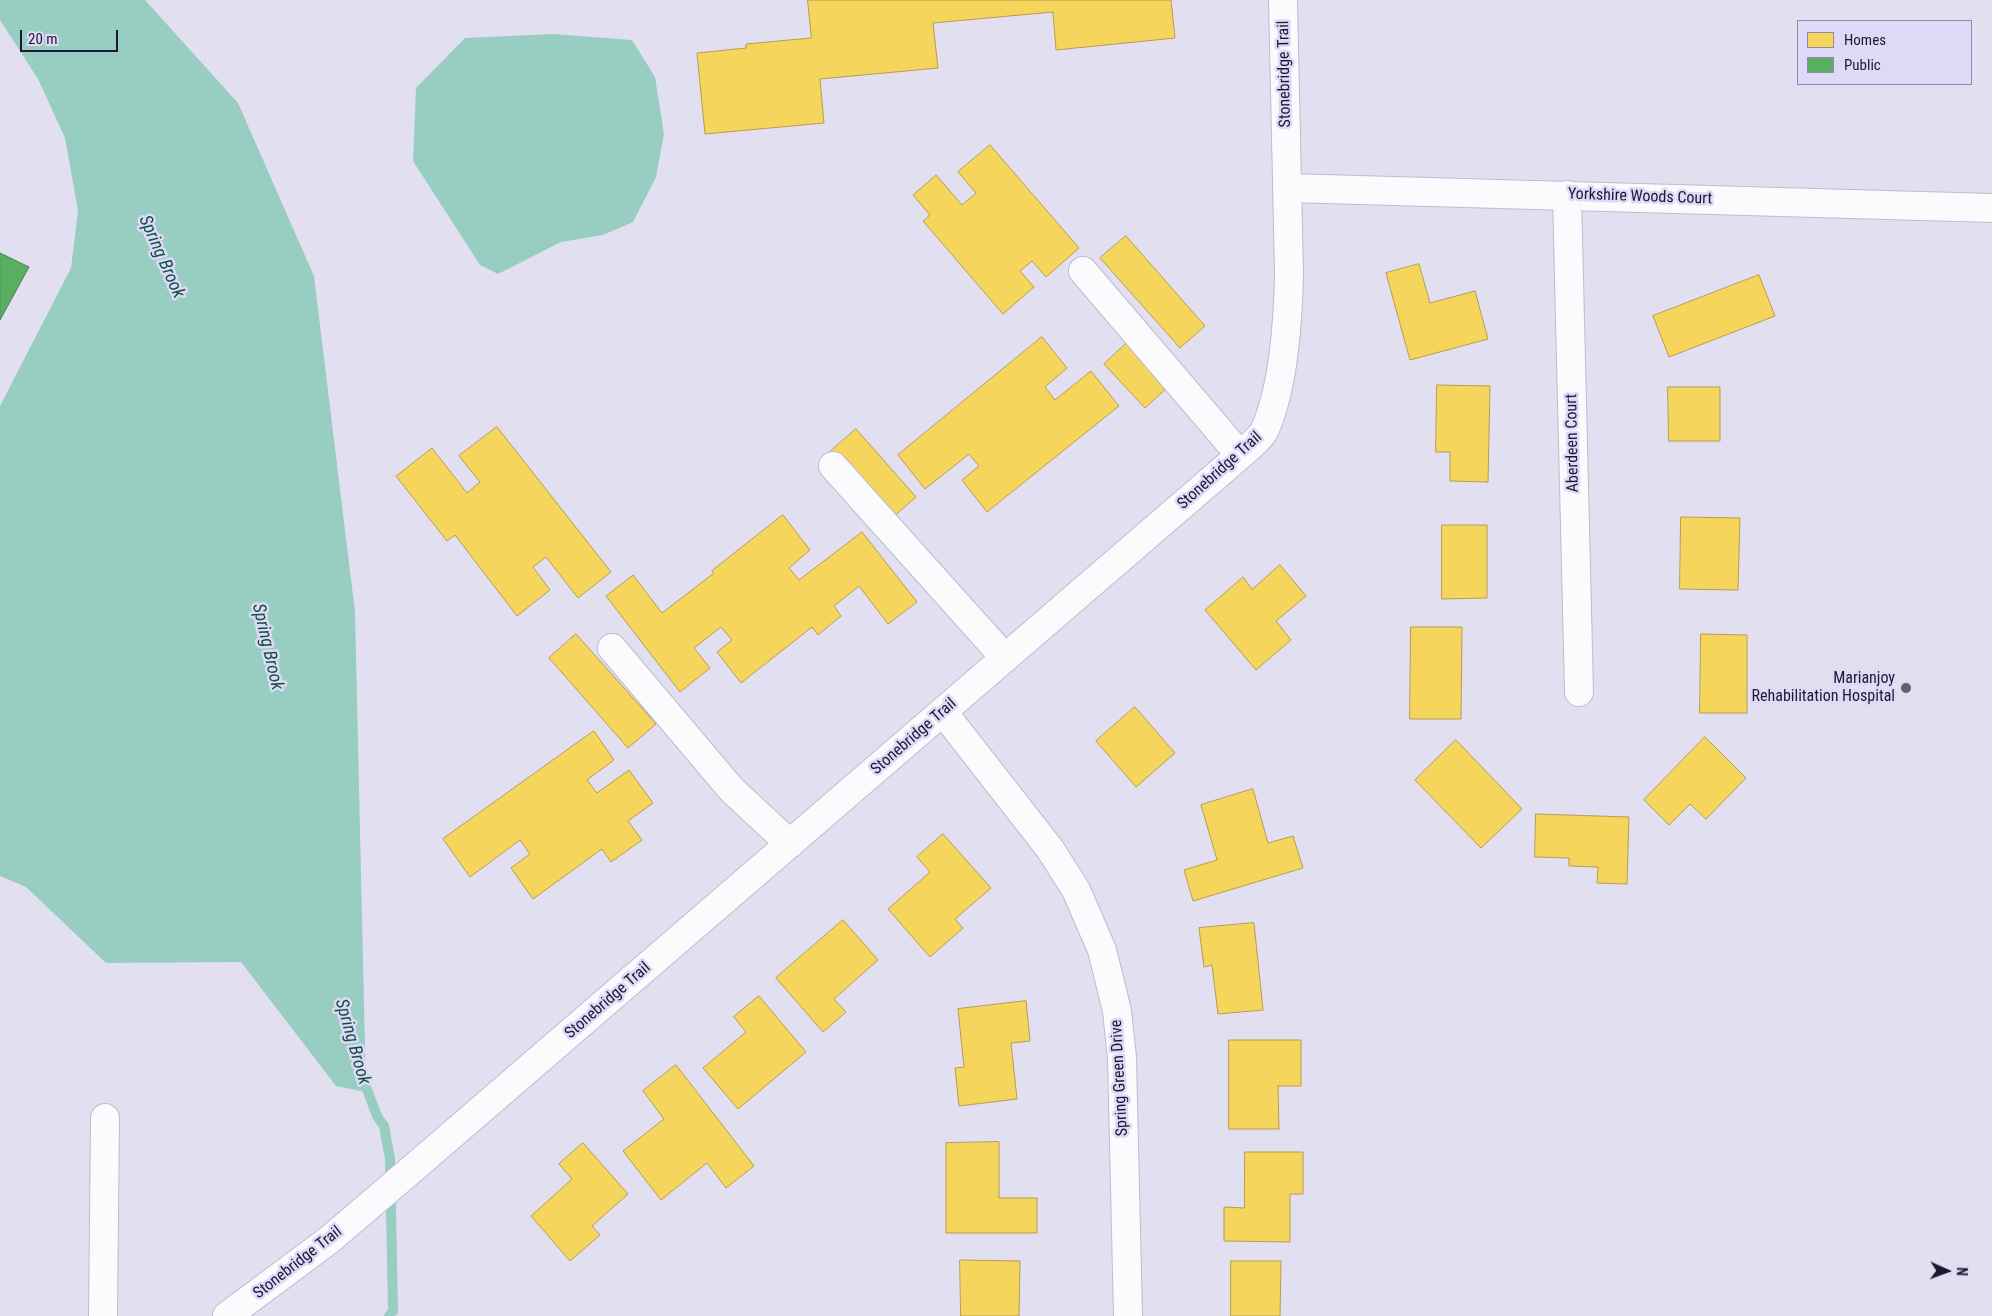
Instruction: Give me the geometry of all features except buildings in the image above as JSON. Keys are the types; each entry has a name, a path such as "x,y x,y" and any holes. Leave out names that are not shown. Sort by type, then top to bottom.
{"street":[{"name":"Stonebridge Trail","path":"228,1316 329,1240 943,712 1240,455 1265,431 1280,377 1288,316 1288,188 1283,0"},
{"name":"Yorkshire Woods Court","path":"1288,188 1992,208"},
{"name":"Aberdeen Court","path":"1567,195 1579,692"},
{"path":"1083,270 1240,455"},
{"path":"833,466 1005,658"},
{"path":"612,648 731,789 790,844"},
{"name":"Spring Green Drive","path":"943,712 1050,849 1076,890 1102,950 1117,1011 1122,1058 1128,1316"},
{"path":"103,1316 105,1118"}],"water":[{"path":"0,0 145,0 238,103 314,276 355,612 366,1092 336,1086 241,962 106,963 26,887 0,876 0,406 71,268 78,211 65,138 38,79 0,20"},
{"path":"553,34 632,40 655,77 664,134 656,177 633,222 603,235 561,242 498,274 480,265 413,161 416,88 465,38"}],"waterway":[{"name":"Spring Brook","path":"363,1079 377,1116 384,1126 390,1159 393,1311 389,1316"}],"place":[{"name":"Marianjoy Rehabilitation Hospital","path":"1906,688"}]}
